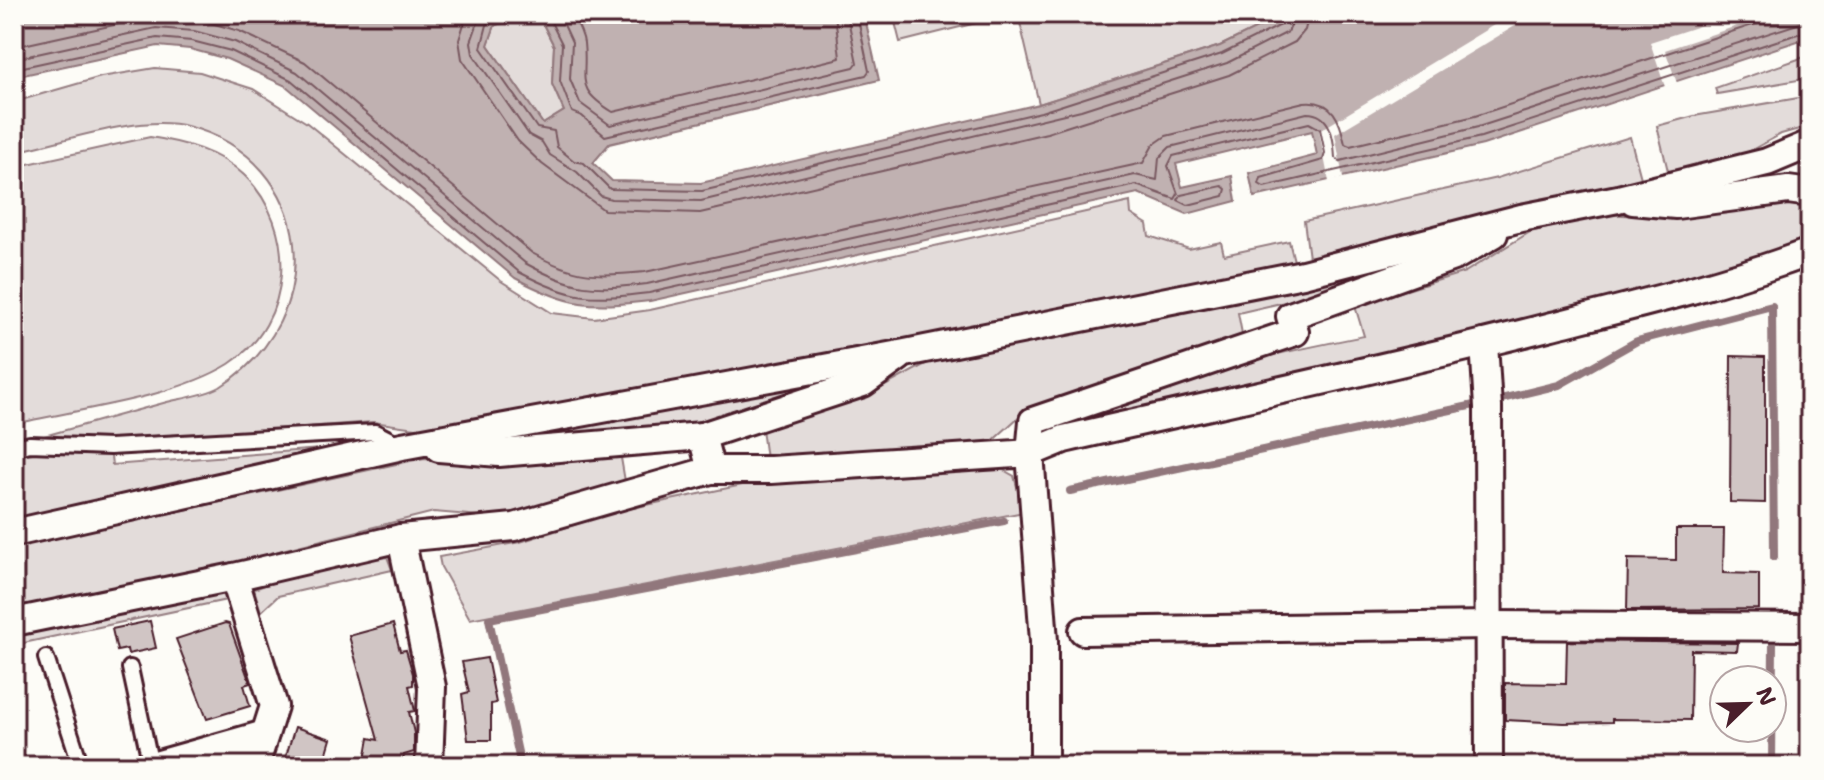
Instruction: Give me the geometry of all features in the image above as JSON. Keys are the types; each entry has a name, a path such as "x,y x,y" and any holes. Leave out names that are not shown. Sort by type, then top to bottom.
{"street":[{"path":"14,533 402,446 905,353 1303,274 1521,218 1618,199 1767,162 1810,144"},
{"path":"1618,199 1676,205 1788,190 1810,193"},
{"path":"1044,766 1044,641 1030,453 1033,421 1295,332 1290,316 1456,256 1521,218"},
{"path":"14,622 234,577 401,538 514,527 711,470 771,470 1030,453 1064,439 1484,343 1749,275 1810,252"},
{"path":"1484,343 1488,407 1489,766"},
{"path":"402,446 499,453 702,436 863,383 905,353"},
{"path":"702,436 711,470"},
{"path":"401,538 432,687 429,766"},
{"path":"234,577 274,706 255,766"},
{"path":"1083,631 1489,625 1810,627"},
{"path":"152,766 265,734"},
{"path":"232,766 265,734"}],"lane":[{"path":"14,447 30,444 110,447 375,432 402,446"},
{"path":"46,658 81,766"},
{"path":"130,668 152,766"}],"shaded area":[{"path":"538,14 554,46 552,84 564,111 543,124 488,45 495,25"},
{"path":"893,14 1012,14 900,42"},
{"path":"1018,14 1286,14 1220,46 1039,104"},
{"path":"1810,55 1810,78 1717,94 1715,88"},
{"path":"155,68 200,72 253,89 307,123 501,281 552,313 594,318 650,310 1130,202 1131,214 1147,224 1149,236 1189,249 1221,242 1224,255 1289,241 1294,261 943,334 430,430 373,422 115,441 44,436 220,387 256,357 280,322 293,283 294,243 284,205 263,171 230,144 187,126 168,123 124,126 14,152 14,102 101,77"},
{"path":"1810,96 1810,126 1781,134 1732,161 1669,175 1657,126 1694,116"},
{"path":"150,137 212,154 244,175 262,196 274,221 280,247 281,274 277,300 266,324 251,346 229,364 207,376 154,394 14,424 14,167"},
{"path":"1630,137 1642,182 1309,258 1304,221 1497,178"},
{"path":"1791,201 1810,203 1810,242 1634,297 1040,435 1116,400 1157,386 1239,363 1364,336 1355,306 1465,272 1530,232 1607,214 1671,218"},
{"path":"1438,253 1362,284 1238,313 1244,344 1021,415 988,445 766,459 762,429 870,394 933,360"},
{"path":"846,377 784,403 680,426 605,436 498,441"},
{"path":"347,447 14,520 14,457 37,452 111,456 112,465"},
{"path":"620,452 626,487 516,519 434,512 282,550 238,565 14,613 14,547 424,458 500,463"},
{"path":"998,467 1014,476 1024,512 470,619 441,567 439,557 520,542 618,511 771,479"},
{"path":"386,554 392,570 278,596 261,612 254,589 285,578"},
{"path":"220,586 231,599 14,645 14,627"}],"water":[{"path":"14,14 538,14 864,14 879,80 609,144 593,163 612,181 701,183 1039,104 1220,46 1286,14 1810,14 1810,37 1483,145 1254,197 1249,173 1317,155 1312,131 1176,164 1182,187 1232,176 1236,201 1187,214 1138,193 650,301 611,304 566,300 515,278 286,86 227,59 190,49 158,46 14,77","holes":["538,14 554,46 552,84 564,111 543,124 488,45 495,25"]}],"pier":[{"path":"1512,14 1535,14 1335,134 1343,178 1329,182 1319,131"},
{"path":"1736,14 1773,14 1665,50 1677,83 1665,87 1650,42"}],"building":[{"path":"1731,356 1765,357 1765,503 1730,502"},
{"path":"1676,529 1724,529 1723,573 1759,574 1759,609 1627,610 1628,559 1676,560"},
{"path":"150,621 156,648 128,654 127,649 117,651 112,629"},
{"path":"229,624 250,683 244,685 250,706 207,719 176,639"},
{"path":"393,624 400,651 406,650 413,674 413,685 409,686 415,711 409,712 414,752 404,755 402,766 364,766 369,738 378,740 349,636"},
{"path":"1567,641 1738,643 1737,651 1691,650 1690,720 1612,719 1612,722 1564,723 1505,720 1505,683 1566,684"},
{"path":"487,658 496,703 491,704 491,740 468,740 462,694 469,692 462,662"},
{"path":"295,727 331,739 323,766 284,762"}],"waterway":[{"path":"1501,399 1559,385 1637,341 1772,306 1774,557"},
{"path":"1070,491 1479,404"},
{"path":"521,766 489,619 1004,521"},
{"path":"1772,766 1773,643"}]}
